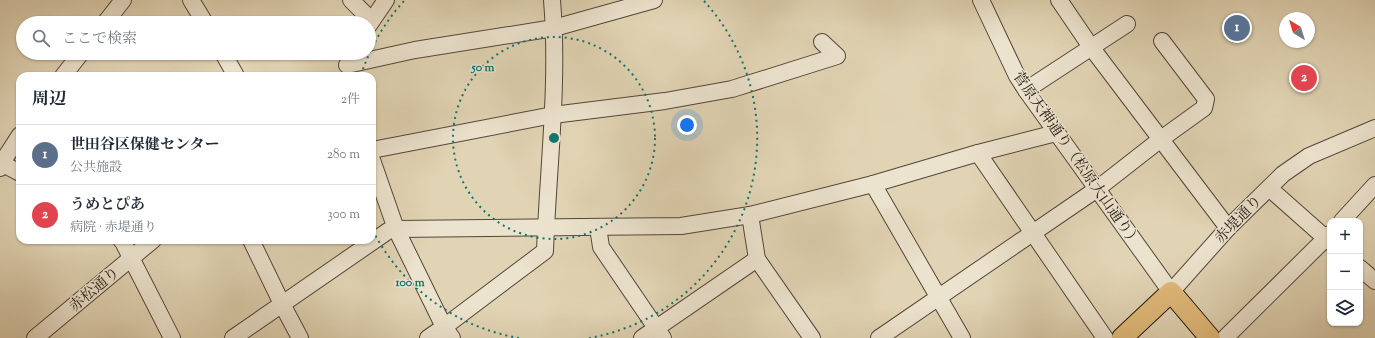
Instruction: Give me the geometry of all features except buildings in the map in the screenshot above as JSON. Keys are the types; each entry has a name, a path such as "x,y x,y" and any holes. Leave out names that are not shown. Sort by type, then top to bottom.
{"main road":[{"name":"赤堤通り","path":"1122,338 1171,292"},
{"path":"1171,292 1210,338"}],"street":[{"path":"110,16 123,0"},
{"path":"191,0 201,16"},
{"path":"351,0 365,16"},
{"path":"374,16 386,0"},
{"path":"428,338 448,333 545,251 552,115 554,28 552,0"},
{"path":"345,69 415,50 554,28 654,0"},
{"name":"菅原天神通り（松原大山通り）","path":"980,0 1017,76 1026,90 1171,292"},
{"path":"1059,0 1091,47 1228,228"},
{"path":"1026,90 1127,24"},
{"path":"879,338 1096,188 1160,139 1204,108 1206,99 1162,41"},
{"path":"376,149 552,115 665,101 732,89 837,56 822,42"},
{"path":"66,72 76,60"},
{"path":"227,60 234,72"},
{"name":"赤堤通り","path":"1171,292 1228,228 1283,174 1309,156 1375,129"},
{"path":"376,239 388,231 396,229 682,226 750,215 874,184 978,153 1056,133"},
{"path":"16,141 2,160 16,170"},
{"path":"978,153 1105,338"},
{"path":"376,172 396,229 448,333"},
{"path":"874,184 962,338"},
{"path":"1345,218 1375,185"},
{"path":"1269,188 1327,236"},
{"path":"750,215 757,259 812,338"},
{"path":"598,227 601,247 660,333"},
{"path":"1226,338 1327,240"},
{"path":"124,244 172,338"},
{"name":"赤松通り","path":"35,338 148,244"},
{"path":"253,244 300,338"},
{"path":"233,338 369,244"},
{"path":"642,338 660,333 757,259"},
{"path":"1363,271 1375,281"}],"place":[{"name":"世田谷区保健センター","path":"1237,28"},
{"name":"うめとぴあ","path":"1304,78"}]}
